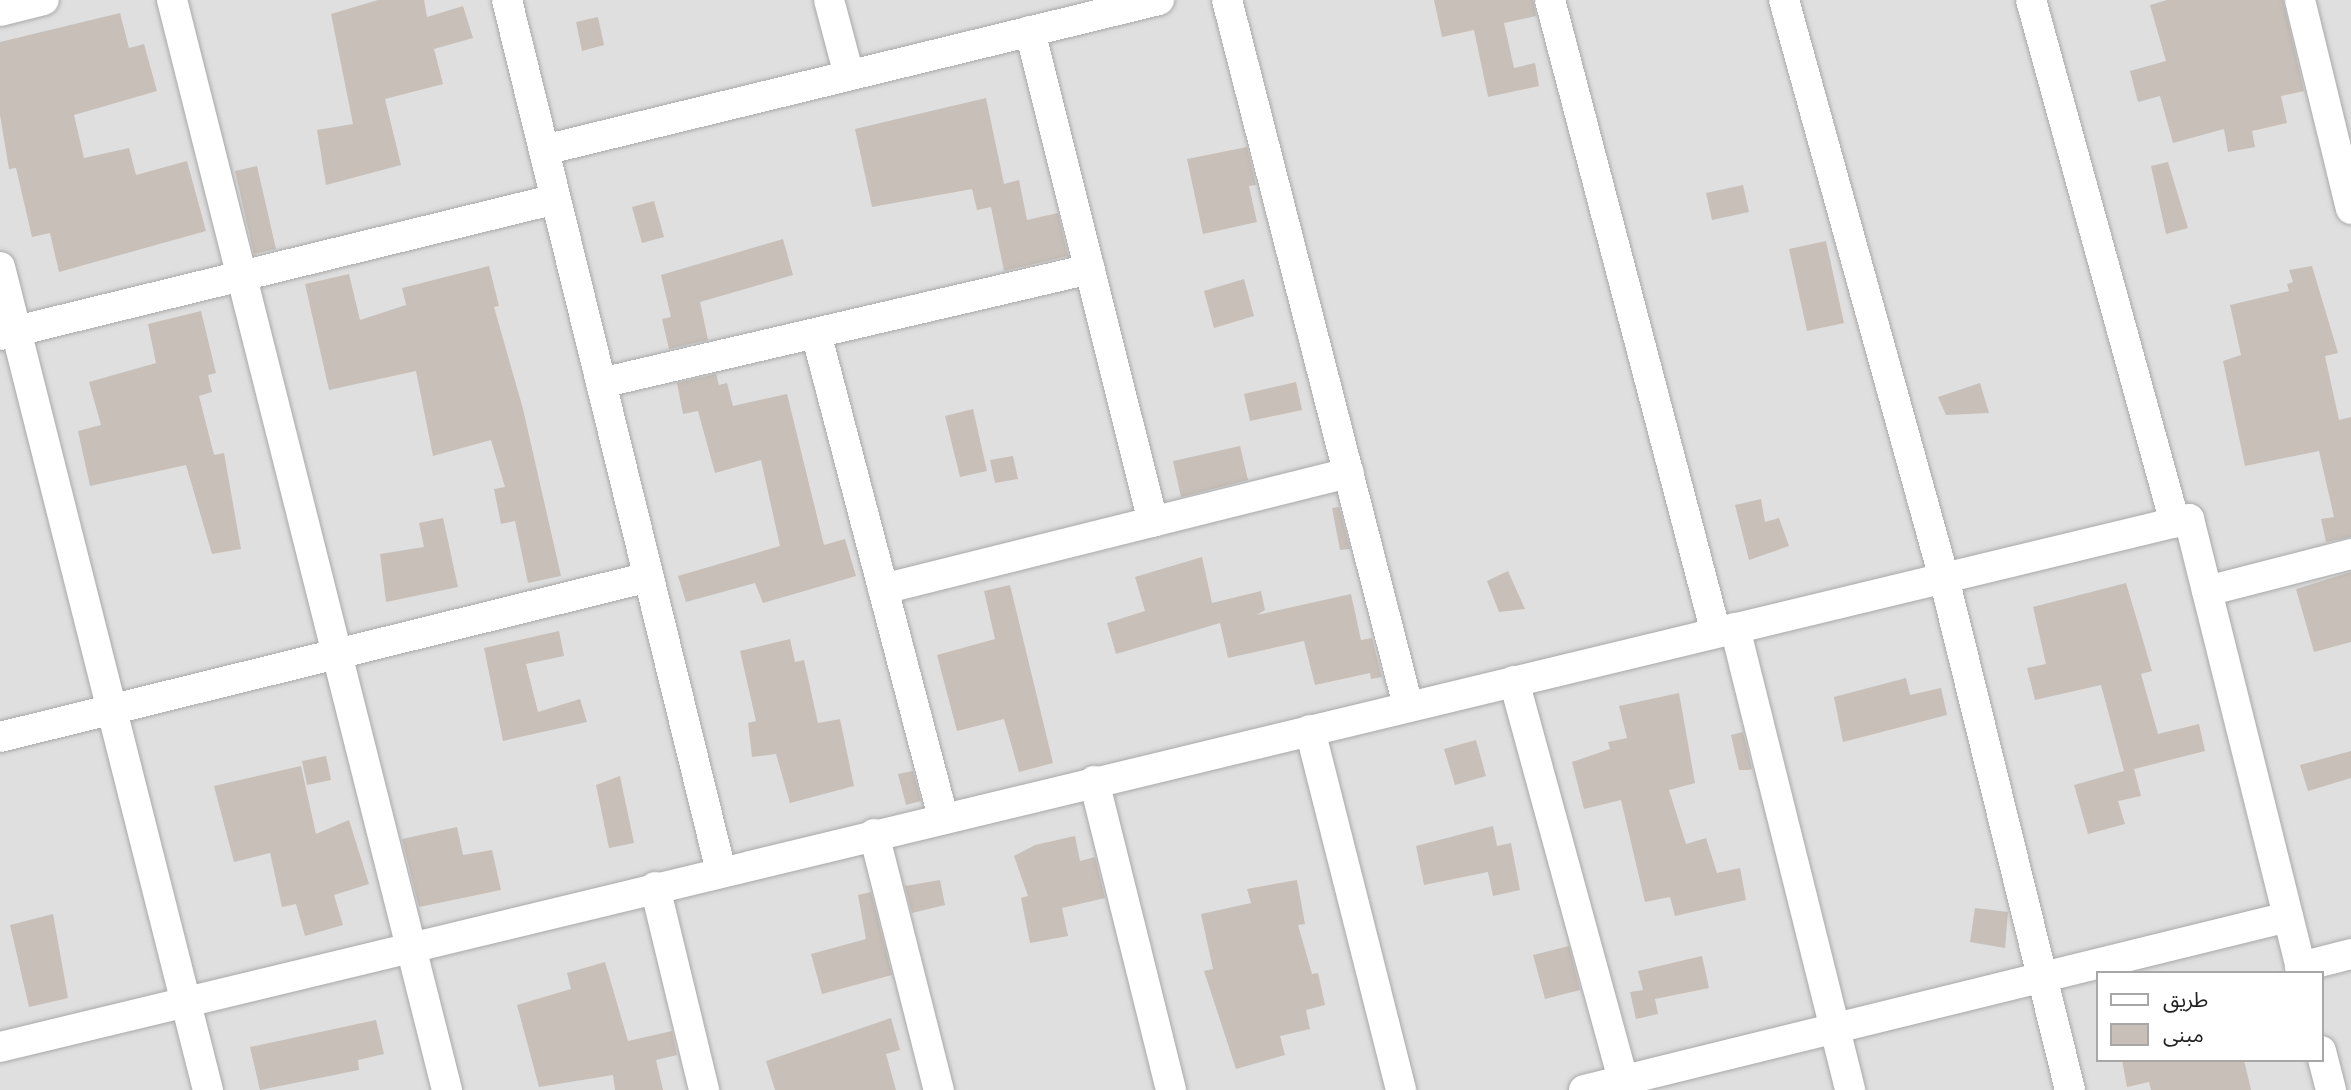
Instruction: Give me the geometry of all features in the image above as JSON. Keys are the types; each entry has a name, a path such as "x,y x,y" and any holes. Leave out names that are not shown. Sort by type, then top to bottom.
{"street":[{"path":"0,11 44,0"},
{"path":"172,0 447,1090"},
{"path":"507,0 721,871"},
{"path":"829,0 849,75"},
{"path":"544,150 1159,0"},
{"path":"1227,0 1408,706"},
{"path":"1550,0 1850,1090"},
{"path":"1784,0 1944,578 2070,1090"},
{"path":"2031,0 2175,523"},
{"path":"2300,0 2351,209"},
{"path":"1030,31 1153,522"},
{"path":"8,333 556,199"},
{"path":"0,267 8,333 112,709 208,1090"},
{"path":"601,383 1090,269"},
{"path":"816,333 943,817"},
{"path":"883,589 1349,473"},
{"path":"0,1047 943,817 2189,519 2301,970 2351,954"},
{"path":"2207,591 2351,554"},
{"path":"0,737 649,577"},
{"path":"1514,681 1625,1085"},
{"path":"1310,730 1401,1090"},
{"path":"1094,781 1171,1090"},
{"path":"874,834 939,1090"},
{"path":"654,887 705,1090"},
{"path":"1584,1090 1625,1085 1834,1028 2288,917"},
{"path":"2323,1059 2331,1090"}],"shaded area":[{"path":"0,0 2351,0 2351,1090 0,1090"}],"building":[{"path":"378,0 424,0 427,17 463,6 473,38 434,49 443,84 385,99 401,165 326,185 317,130 353,124 331,14"},
{"path":"1434,0 1533,0 1536,16 1504,23 1514,68 1535,63 1539,86 1488,97 1474,30 1442,37"},
{"path":"2167,0 2283,0 2304,91 2281,96 2287,123 2252,131 2255,147 2228,152 2224,129 2173,143 2160,96 2138,102 2130,71 2166,61 2150,5"},
{"path":"120,13 129,48 144,44 157,91 74,115 84,158 129,148 136,175 187,161 206,231 59,272 50,233 32,237 16,168 9,169 0,115 0,42"},
{"path":"598,17 604,45 582,51 576,22"},
{"path":"986,98 1004,184 1019,180 1027,220 1058,213 1068,256 1004,271 991,207 977,210 972,189 872,207 855,129"},
{"path":"1247,147 1256,185 1249,186 1257,222 1203,234 1187,159"},
{"path":"2168,162 2188,228 2166,234 2151,166"},
{"path":"257,166 276,249 254,254 235,171"},
{"path":"1743,185 1749,212 1712,220 1706,193"},
{"path":"654,201 664,237 642,243 632,207"},
{"path":"783,239 793,275 700,302 708,340 669,349 662,319 671,317 661,275"},
{"path":"1826,241 1844,323 1807,331 1789,249"},
{"path":"489,266 499,306 494,307 523,409 561,576 528,583 515,521 501,524 494,489 505,487 491,440 433,456 416,371 329,390 305,284 349,274 360,320 406,305 402,288"},
{"path":"2312,266 2338,353 2325,356 2339,420 2351,417 2351,537 2326,542 2321,519 2334,517 2319,451 2245,466 2223,361 2241,355 2230,305 2289,291 2287,284 2293,282 2289,270"},
{"path":"1244,279 1254,316 1214,328 1204,291"},
{"path":"201,311 216,373 208,375 212,392 199,396 214,455 224,453 241,549 212,554 186,465 90,486 78,431 101,425 89,382 156,363 148,324"},
{"path":"716,374 719,385 727,383 733,406 787,394 824,545 845,539 856,576 763,603 755,583 686,602 678,576 780,546 761,460 715,473 698,411 683,414 677,383"},
{"path":"1296,382 1302,410 1250,421 1244,394"},
{"path":"1980,383 1989,413 1946,415 1938,397"},
{"path":"973,409 987,471 960,477 945,416"},
{"path":"1240,446 1248,480 1181,497 1173,461"},
{"path":"1013,456 1018,479 995,483 990,460"},
{"path":"1761,499 1765,522 1779,518 1789,546 1749,560 1735,505"},
{"path":"1339,507 1350,549 1340,550 1332,508"},
{"path":"443,518 458,587 386,602 380,554 424,547 419,523"},
{"path":"1202,557 1212,603 1261,591 1265,610 1257,615 1351,594 1361,640 1372,638 1382,677 1371,679 1370,673 1315,685 1304,641 1228,658 1220,623 1116,654 1107,623 1145,611 1135,577"},
{"path":"1508,571 1525,609 1499,612 1487,581"},
{"path":"2351,572 2351,642 2314,652 2296,589"},
{"path":"2126,583 2152,671 2141,674 2158,734 2199,724 2205,751 2134,769 2141,796 2118,801 2125,824 2088,834 2074,785 2124,771 2101,685 2035,700 2027,668 2046,664 2033,607"},
{"path":"1010,585 1053,763 1019,772 1004,719 957,731 937,655 995,639 984,591"},
{"path":"559,631 564,656 526,664 538,712 580,699 587,722 503,741 484,648"},
{"path":"790,639 795,662 804,660 818,723 840,719 854,786 790,803 776,754 752,757 748,723 756,721 740,651"},
{"path":"1906,678 1910,695 1941,688 1947,715 1843,742 1834,697"},
{"path":"1679,693 1695,783 1669,790 1686,844 1706,838 1717,873 1740,868 1746,900 1675,916 1670,897 1645,902 1621,800 1584,809 1572,762 1610,749 1608,742 1627,738 1619,706"},
{"path":"1743,732 1752,769 1749,770 1739,770 1731,735"},
{"path":"1476,740 1486,776 1455,785 1444,749"},
{"path":"2351,751 2351,778 2308,791 2300,765"},
{"path":"326,756 331,780 307,785 302,761"},
{"path":"301,766 316,834 349,820 369,884 334,895 343,925 305,936 296,904 282,907 270,853 234,862 214,786"},
{"path":"913,771 921,801 906,805 898,774"},
{"path":"620,776 634,843 609,848 596,785"},
{"path":"1493,826 1497,846 1511,843 1520,890 1493,896 1488,872 1424,885 1416,846"},
{"path":"457,827 463,855 492,850 501,890 419,907 402,839"},
{"path":"1075,836 1080,861 1095,857 1105,898 1062,908 1068,936 1030,943 1021,898 1028,896 1014,856 1035,845"},
{"path":"940,880 945,905 912,913 905,886"},
{"path":"1297,880 1305,924 1298,925 1312,974 1318,973 1325,1005 1306,1010 1310,1029 1280,1036 1285,1055 1236,1069 1204,971 1213,969 1201,914 1251,903 1247,889"},
{"path":"871,892 892,975 822,994 811,954 866,939 858,895"},
{"path":"1975,908 2008,912 2005,948 1970,942"},
{"path":"53,914 68,998 29,1007 10,925"},
{"path":"1569,946 1580,990 1545,999 1533,955"},
{"path":"1702,956 1709,988 1655,999 1658,1014 1636,1019 1630,992 1643,990 1638,971"},
{"path":"605,962 628,1041 672,1031 677,1055 656,1060 663,1090 615,1090 613,1075 539,1087 517,1005 571,989 567,973"},
{"path":"891,1018 900,1050 886,1054 896,1090 775,1090 766,1061"},
{"path":"376,1020 384,1054 358,1060 359,1070 260,1090 250,1047"},
{"path":"2122,1062 2244,1062 2251,1090 2151,1090 2149,1082 2127,1087"}]}
